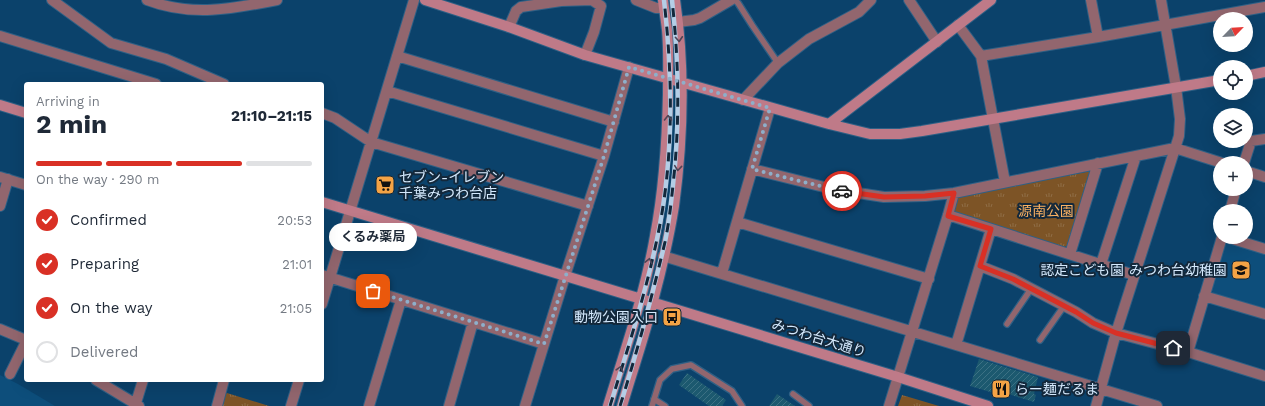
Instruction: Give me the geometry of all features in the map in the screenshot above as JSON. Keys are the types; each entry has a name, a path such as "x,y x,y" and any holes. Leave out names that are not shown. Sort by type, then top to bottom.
{"street":[{"path":"52,0 111,43 166,59 219,82"},
{"path":"147,0 198,11 232,8 277,0"},
{"path":"324,290 326,276 351,211 414,0"},
{"path":"425,0 508,26 585,55 770,108 870,134 900,134 922,131 1213,81"},
{"path":"508,26 516,11 521,7 561,1 592,0 601,6 594,32 585,55"},
{"path":"608,406 641,299 655,238 668,134 667,31 663,4 656,8 636,0"},
{"path":"622,406 653,302 674,207 681,134 682,83 675,0"},
{"path":"678,22 700,18 731,0"},
{"path":"743,100 778,63 809,39 859,12 871,0"},
{"path":"909,0 937,42"},
{"path":"829,124 991,0"},
{"path":"1091,0 1098,37"},
{"path":"1096,406 1134,274 1179,136 1180,119 1176,87 1161,0"},
{"path":"981,56 1265,7"},
{"path":"958,26 981,56 1005,182"},
{"path":"0,36 150,82"},
{"path":"397,56 614,122"},
{"path":"526,406 565,276 604,156 629,67"},
{"path":"1253,75 1265,72"},
{"path":"387,91 604,156"},
{"path":"0,105 24,112"},
{"path":"722,274 770,108"},
{"path":"324,114 335,118 371,142 588,206"},
{"path":"1246,156 1251,141 1265,139"},
{"path":"752,169 832,189 884,197 925,196 954,193 1175,148 1213,160"},
{"path":"1100,264 1136,156"},
{"path":"1070,254 1098,163"},
{"path":"1253,173 1265,177"},
{"path":"0,206 4,178 24,184"},
{"path":"889,406 954,193"},
{"name":"みつわ台大通り","path":"324,203 898,377 988,406"},
{"path":"948,216 1134,274"},
{"path":"737,222 929,279"},
{"path":"956,345 991,229"},
{"path":"1188,352 1220,244"},
{"path":"1249,244 1265,249"},
{"path":"663,256 1157,406"},
{"path":"980,266 1013,279 1076,312 1093,323 1116,333 1188,352 1265,376"},
{"path":"326,276 544,344"},
{"path":"1204,296 1265,314"},
{"path":"369,406 401,300"},
{"path":"449,406 473,322"},
{"path":"0,329 24,340"},
{"path":"10,374 24,345"},
{"path":"99,382 137,405 143,382"},
{"path":"217,406 223,382"},
{"path":"291,406 298,382"}],"lane":[{"path":"735,0 778,63"},
{"path":"1007,324 1031,289"},
{"path":"1040,340 1064,306"},
{"path":"652,406 660,380 672,369 691,365 732,391 742,406"},
{"path":"793,394 809,406"},
{"path":"654,399 665,406"}],"shaded area":[{"name":"認定こども園 みつわ台幼稚園","path":"1224,244 1239,244 1265,252 1265,308 1214,294 1211,289"},
{"path":"0,375 18,384 55,406 0,406"}],"green space":[{"name":"源南公園","path":"1091,171 1067,246 1062,248 954,215 952,211 956,196"},
{"path":"227,393 269,406 219,406 222,396"},
{"path":"902,395 939,406 898,406"}],"building":[{"path":"979,359 1038,377 1034,394 1036,395 1034,402 998,391 997,394 970,386"},
{"path":"687,373 726,400 722,406 709,406 679,385"},
{"path":"777,394 795,406 769,406"}],"railway":[{"path":"610,406 647,281 663,210 667,180 670,90 664,0"},
{"path":"620,406 655,283 670,214 678,116 676,46 672,0"}],"way so far":[{"path":"373,291 544,344 604,156 629,67 770,108 752,169 842,191"}],"place":[{"name":"セブン-イレブン 千葉みつわ台店","path":"385,185"},
{"name":"認定こども園 みつわ台幼稚園","path":"1241,270"},
{"name":"くるみ薬局","path":"373,291"},
{"name":"動物公園入口","path":"672,317"},
{"name":"らー麺だるま","path":"1001,389"}],"route":[{"path":"842,191 884,197 925,196 954,193 948,216 991,229 980,266 1013,279 1076,312 1093,323 1116,333 1173,348"}]}
